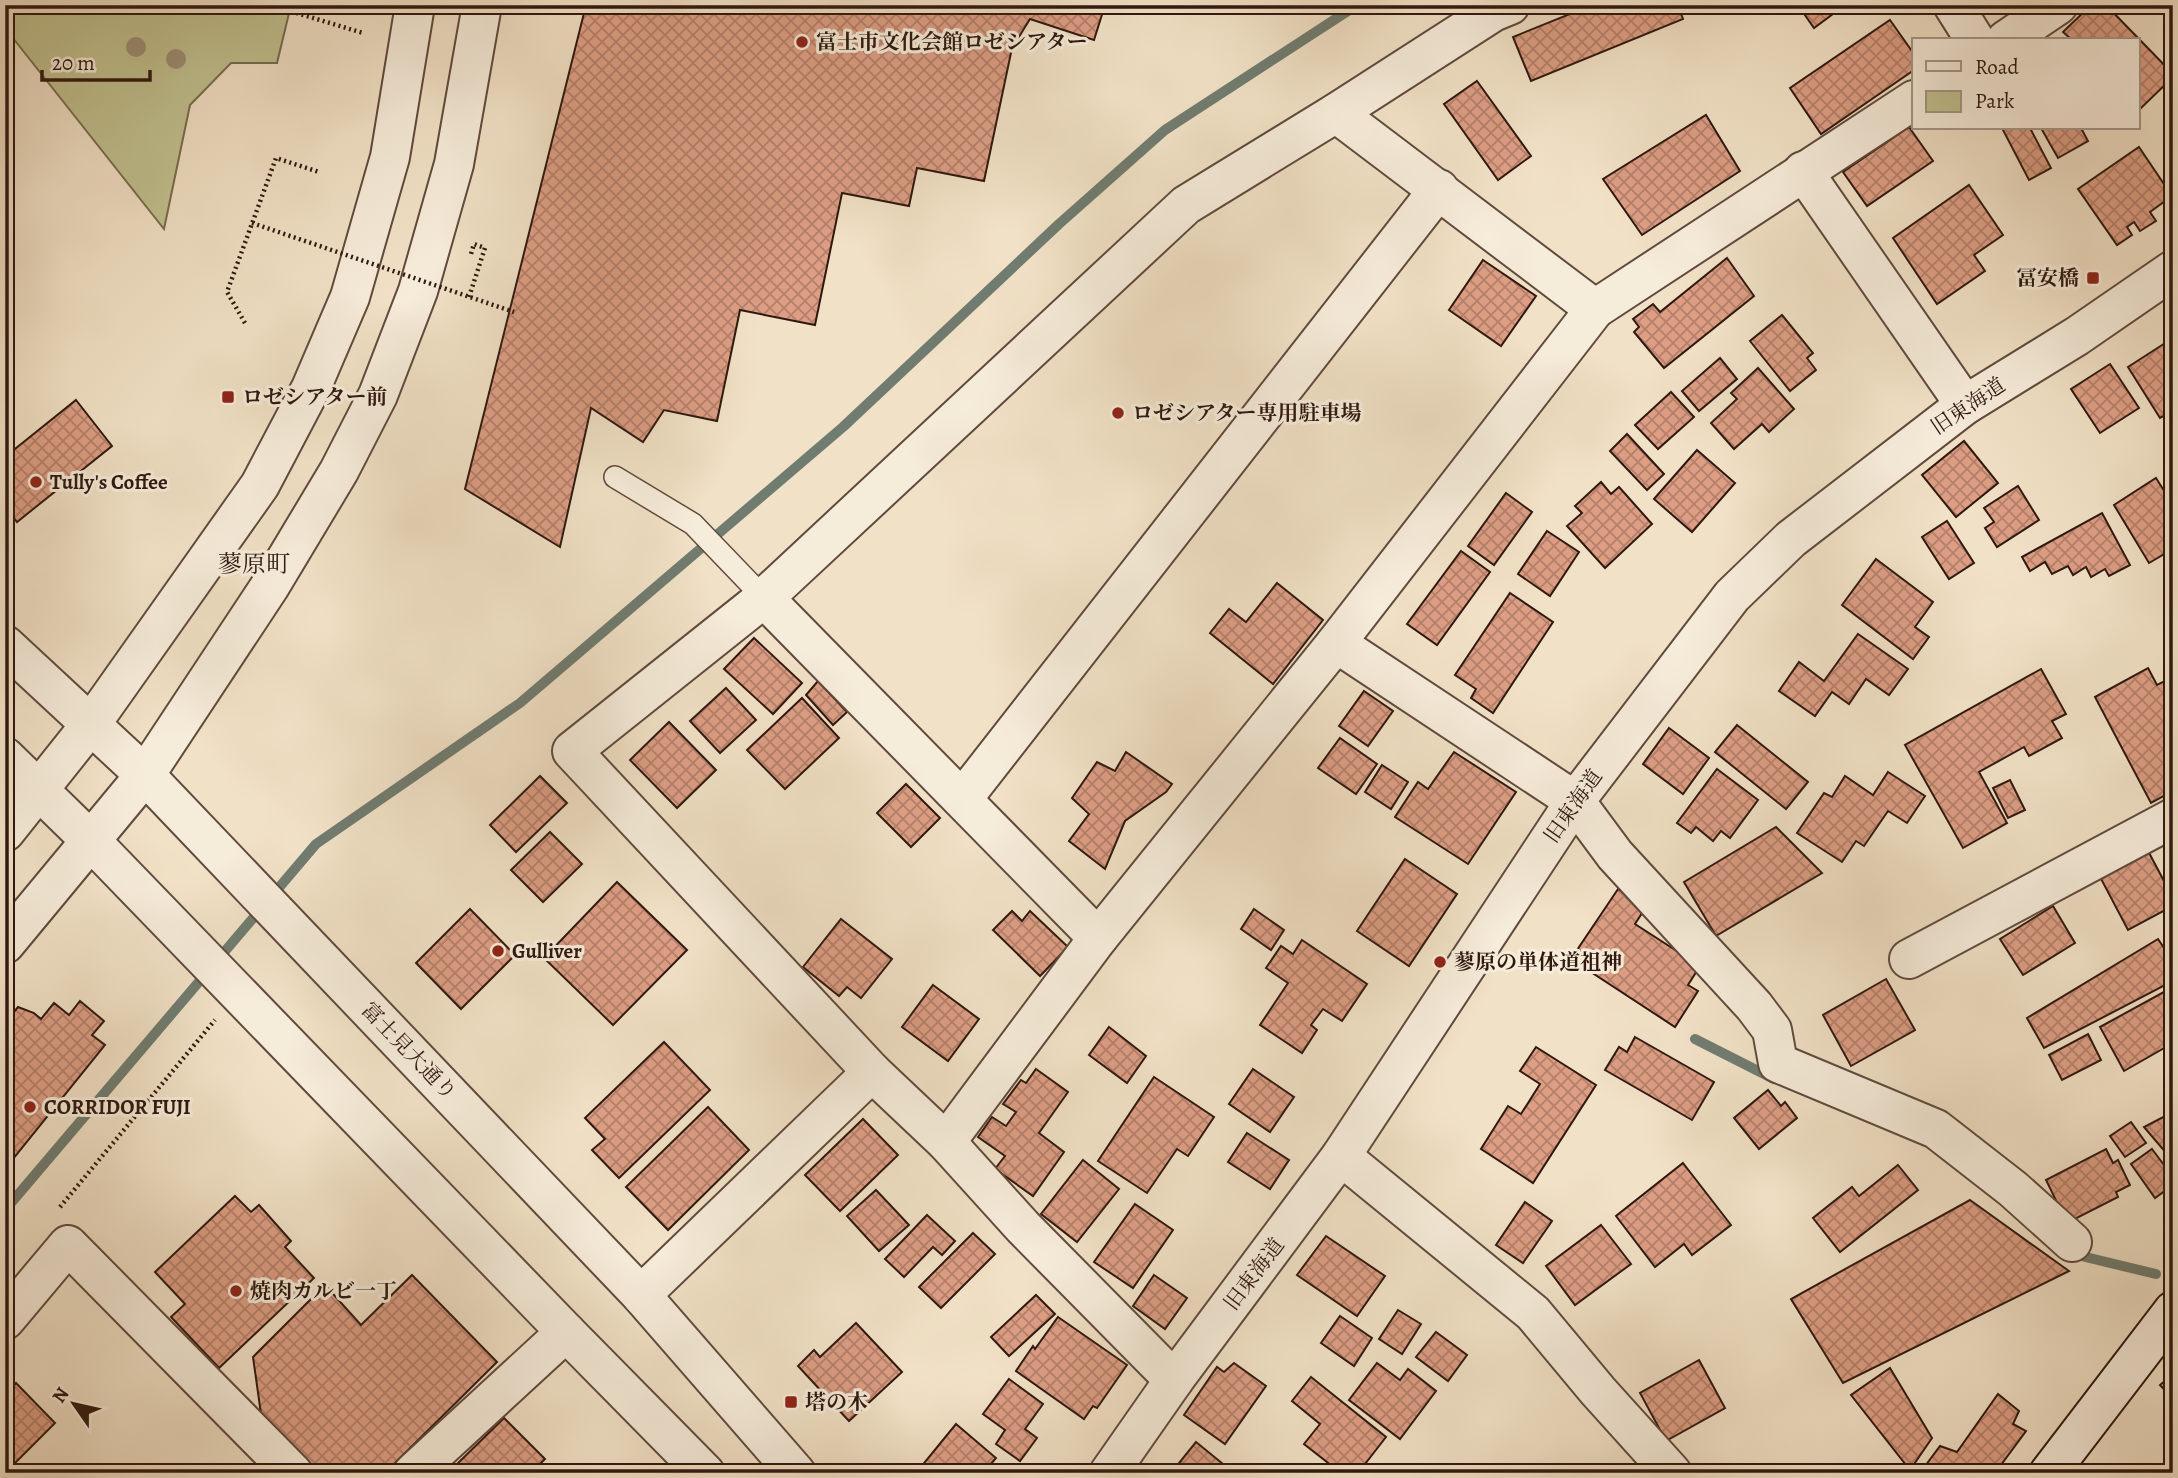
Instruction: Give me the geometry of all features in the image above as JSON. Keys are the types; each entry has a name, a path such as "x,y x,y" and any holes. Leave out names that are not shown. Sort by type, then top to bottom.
{"street":[{"path":"5,832 91,724 260,485 311,388 350,297 390,157 415,5"},
{"path":"5,944 145,775 270,586 339,471 378,395 418,291 454,164 482,5"},
{"path":"1174,1380 1023,1227 946,1142 872,1072 572,751 764,598 1186,205 1493,12 1510,5"},
{"path":"1953,5 1974,38"},
{"path":"2009,38 2058,5"},
{"path":"946,1142 1098,937 1336,643 1595,309 1912,101"},
{"path":"1336,113 1595,309"},
{"path":"1803,171 1965,405"},
{"path":"963,798 1439,190"},
{"name":"旧東海道","path":"1109,1473 1174,1380 1341,1157 1575,801 1732,596 1791,539 1965,405 2077,336 2173,271"},
{"path":"764,598 1098,937"},
{"path":"1336,643 1575,801 1615,855 1766,1022 1772,1030 1778,1063 1936,1129 2013,1189 2072,1242"},
{"name":"富士見大通り","path":"5,645 145,775 642,1295 796,1473"},
{"path":"5,757 90,840 705,1473"},
{"path":"1909,959 2173,818"},
{"path":"642,1295 872,1072"},
{"path":"1341,1157 1533,1313 1672,1473"},
{"path":"5,1320 68,1245 293,1473"},
{"path":"2049,1473 2173,1311"},
{"path":"413,1473 566,1332"}],"lane":[{"path":"615,477 693,524 764,598"}],"path":[{"path":"270,5 363,33"},
{"path":"245,323 228,292 276,158 319,172"},
{"path":"252,223 514,312"},
{"path":"467,265 474,244 485,248 469,297"},
{"path":"56,1212 237,992"}],"green space":[{"path":"5,5 291,5 277,63 231,63 190,105 164,229 5,28"}],"building":[{"path":"586,5 1105,5 1094,40 1030,19 1012,48 984,181 917,168 909,206 842,193 815,325 740,310 717,421 664,410 643,442 591,408 560,547 465,489"},
{"path":"1592,5 1678,5 1683,19 1531,81 1513,37"},
{"path":"1798,5 1845,5 1814,28"},
{"path":"2091,5 2106,5 2138,38 2070,38 2063,32"},
{"path":"1890,20 1912,51 1912,71 1821,134 1790,88"},
{"path":"2140,40 2173,74 2140,109"},
{"path":"1477,81 1531,156 1498,180 1444,104"},
{"path":"1706,115 1740,171 1642,235 1603,179"},
{"path":"1909,127 1933,161 1867,206 1843,172"},
{"path":"2003,130 2031,130 2051,168 2029,180"},
{"path":"2042,130 2082,130 2088,141 2058,158"},
{"path":"2139,147 2172,196 2150,212 2156,221 2140,231 2134,222 2127,227 2132,235 2117,245 2078,189"},
{"path":"1969,185 2003,235 1974,255 1985,271 1937,304 1893,238"},
{"path":"1727,258 1754,296 1664,368 1634,332 1639,327 1633,319 1653,304 1660,312"},
{"path":"1483,260 1536,296 1501,346 1449,310"},
{"path":"1782,315 1813,353 1807,358 1816,370 1790,391 1750,341"},
{"path":"2173,338 2173,411 2160,418 2128,367"},
{"path":"1720,358 1737,379 1699,411 1682,391"},
{"path":"2110,364 2139,408 2100,433 2071,389"},
{"path":"1758,368 1794,409 1769,432 1762,424 1734,449 1711,423 1737,399 1731,393"},
{"path":"1671,392 1694,417 1658,449 1635,425"},
{"name":"Tully's Coffee","path":"76,400 112,446 17,522 5,507 5,457"},
{"path":"1627,434 1664,474 1647,490 1610,451"},
{"path":"1964,441 1998,483 1956,517 1922,475"},
{"path":"1697,450 1735,483 1692,532 1654,499"},
{"path":"2156,478 2173,505 2173,549 2149,563 2114,505"},
{"path":"1601,482 1611,494 1619,487 1652,524 1605,568 1567,526 1582,513 1575,506"},
{"path":"2018,486 2039,520 1997,547 1985,528 1994,522 1984,508"},
{"path":"1506,493 1532,512 1494,565 1468,546"},
{"path":"2102,513 2130,565 2109,576 2105,569 2091,577 2086,567 2073,575 2068,566 2052,574 2045,562 2030,571 2022,557"},
{"path":"1947,521 1974,563 1949,579 1922,537"},
{"path":"1547,531 1579,552 1550,596 1518,574"},
{"path":"1461,551 1490,572 1437,645 1407,624"},
{"path":"1876,559 1933,602 1915,627 1929,637 1913,659 1842,605"},
{"path":"1277,583 1323,620 1273,684 1210,633 1229,609 1246,622"},
{"path":"1510,593 1553,622 1493,713 1471,698 1476,689 1455,675"},
{"path":"1858,634 1908,669 1889,695 1866,679 1849,704 1832,692 1815,716 1779,691 1799,662 1824,681"},
{"path":"754,638 802,683 773,714 724,669"},
{"path":"2148,668 2157,685 2169,679 2173,686 2173,791 2151,803 2095,697"},
{"path":"2041,669 2066,714 2052,721 2062,738 2029,756 2024,747 1979,772 2007,823 1963,848 1905,745"},
{"path":"818,681 847,712 833,725 806,695"},
{"path":"726,688 756,720 720,753 690,721"},
{"path":"1364,691 1393,711 1368,746 1339,726"},
{"path":"802,698 839,738 785,789 747,750"},
{"path":"669,722 716,770 677,808 630,760"},
{"path":"1737,725 1808,782 1786,809 1715,752"},
{"path":"1669,728 1709,758 1683,794 1643,764"},
{"path":"1340,738 1377,764 1356,794 1318,768"},
{"path":"1126,752 1172,784 1166,792 1125,821 1105,869 1069,841 1089,814 1072,798 1097,762 1115,771"},
{"path":"1454,752 1516,792 1468,864 1395,817 1418,782 1428,789"},
{"path":"1382,765 1408,782 1391,809 1365,792"},
{"path":"1717,769 1758,800 1730,838 1721,831 1713,841 1696,827 1691,833 1677,823"},
{"path":"1888,772 1925,796 1907,823 1888,811 1864,846 1856,841 1842,862 1797,833 1824,793 1832,797 1845,776 1873,795"},
{"path":"540,776 567,803 516,852 490,825"},
{"path":"2010,780 2025,810 2008,818 1993,788"},
{"path":"906,784 940,818 911,847 877,813"},
{"path":"1776,827 1822,873 1716,936 1684,882"},
{"path":"550,832 582,864 543,902 511,870"},
{"path":"2147,849 2173,898 2173,906 2128,930 2099,875"},
{"path":"1405,859 1457,894 1409,966 1357,931"},
{"path":"617,882 687,950 613,1025 544,958"},
{"path":"1618,889 1646,907 1635,924 1700,966 1688,985 1698,991 1675,1027 1571,959"},
{"path":"2053,906 2075,943 2023,975 2000,939"},
{"path":"470,909 515,955 461,1009 416,963"},
{"path":"1254,909 1284,930 1271,950 1241,929"},
{"path":"1012,911 1022,921 1030,911 1068,947 1040,976 993,930"},
{"path":"841,919 892,959 861,998 847,987 839,996 803,967"},
{"path":"2158,939 2166,951 2173,947 2173,981 2044,1048 2027,1018"},
{"path":"1302,940 1367,984 1342,1021 1323,1009 1311,1025 1317,1030 1302,1053 1260,1025 1288,983 1266,968 1281,946 1293,954"},
{"path":"1886,979 1915,1030 1851,1066 1823,1015"},
{"path":"933,985 979,1019 948,1061 902,1027"},
{"path":"2173,987 2173,1043 2124,1071 2100,1027"},
{"name":"CORRIDOR FUJI","path":"80,1001 104,1021 92,1035 105,1045 5,1169 5,1023 18,1007 41,1019 54,1003 69,1015"},
{"path":"1109,1027 1146,1056 1127,1083 1089,1055"},
{"path":"2088,1034 2101,1060 2062,1080 2049,1055"},
{"path":"1635,1037 1714,1082 1692,1120 1605,1070 1619,1047 1627,1052"},
{"path":"664,1042 710,1090 619,1178 592,1150 605,1139 585,1118"},
{"path":"1536,1047 1596,1085 1533,1183 1481,1149 1508,1106 1521,1114 1540,1084 1520,1071"},
{"path":"1036,1069 1068,1092 1039,1133 1064,1152 1033,1196 995,1169 1005,1156 978,1137 992,1117 1006,1126 1016,1112 1003,1104 1021,1080 1026,1083"},
{"path":"1253,1069 1294,1097 1270,1132 1229,1104"},
{"path":"1154,1077 1214,1117 1188,1156 1177,1149 1147,1193 1098,1161"},
{"path":"1768,1090 1781,1106 1785,1102 1797,1118 1759,1149 1734,1118"},
{"path":"708,1107 749,1150 668,1230 626,1187"},
{"path":"2173,1112 2173,1161 2144,1127"},
{"path":"863,1119 898,1155 840,1211 805,1175"},
{"path":"2131,1122 2146,1143 2125,1157 2110,1136"},
{"path":"1247,1133 1289,1160 1270,1189 1228,1162"},
{"path":"2106,1149 2113,1163 2118,1160 2130,1185 2116,1192 2118,1197 2067,1223 2046,1180"},
{"path":"2152,1149 2173,1177 2173,1185 2155,1198 2131,1164"},
{"path":"1083,1160 1119,1189 1077,1242 1041,1214"},
{"path":"1683,1163 1731,1225 1692,1255 1684,1244 1655,1267 1616,1216"},
{"path":"1898,1165 1918,1190 1840,1252 1813,1218 1852,1187 1859,1196"},
{"path":"876,1190 909,1225 879,1251 847,1216"},
{"name":"焼肉カルビ一丁","path":"235,1196 251,1212 259,1205 291,1241 285,1247 314,1278 219,1368 171,1317 185,1304 155,1272"},
{"path":"1970,1200 2069,1271 1843,1383 1791,1299"},
{"path":"1525,1202 1552,1221 1523,1263 1496,1245"},
{"path":"1135,1204 1173,1230 1133,1288 1094,1262"},
{"path":"927,1215 955,1241 942,1255 933,1247 904,1277 885,1259"},
{"path":"1601,1225 1631,1264 1575,1305 1546,1266"},
{"path":"973,1233 995,1254 941,1308 919,1287"},
{"path":"1326,1236 1385,1276 1357,1316 1297,1275"},
{"path":"412,1275 497,1362 385,1473 318,1473 261,1414 253,1357 325,1285 361,1325"},
{"path":"1154,1275 1187,1298 1165,1329 1133,1306"},
{"path":"1036,1295 1055,1314 1009,1356 991,1337"},
{"path":"1398,1310 1421,1324 1402,1354 1379,1339"},
{"path":"1340,1316 1372,1338 1354,1366 1321,1343"},
{"path":"1058,1317 1127,1365 1097,1408 1093,1406 1084,1419 1016,1371"},
{"path":"856,1323 902,1372 849,1421 798,1366 814,1350 820,1357"},
{"path":"1436,1332 1467,1355 1448,1381 1416,1357"},
{"path":"1699,1360 1725,1408 1666,1441 1640,1393"},
{"path":"1234,1363 1266,1386 1225,1444 1184,1415 1217,1367 1224,1372"},
{"path":"1377,1363 1400,1380 1408,1369 1436,1391 1400,1439 1349,1400"},
{"path":"1890,1368 1932,1438 1910,1470 1851,1395"},
{"path":"2173,1374 2173,1399 2160,1385"},
{"path":"1311,1377 1386,1437 1358,1473 1341,1473 1304,1444 1320,1424 1292,1401"},
{"path":"1009,1379 1043,1404 1025,1429 1037,1438 1020,1461 996,1444 1005,1430 983,1414"},
{"path":"16,1383 55,1423 5,1473 5,1394"},
{"path":"1998,1394 2019,1411 2013,1424 2026,1431 1995,1473 1920,1473 1940,1446 1957,1452"},
{"path":"504,1418 545,1459 531,1473 459,1473 454,1467"},
{"path":"956,1424 996,1458 983,1473 916,1473"},
{"path":"1196,1442 1234,1473 1171,1473"}],"waterway":[{"path":"5,1210 316,844 520,703 843,427 1059,224 1165,130 1357,5"},
{"path":"1695,1039 1774,1079"},
{"path":"2069,1253 2156,1274"}],"place":[{"name":"富士市文化会館ロゼシアター","path":"802,42"},
{"name":"冨安橋","path":"2093,278"},
{"name":"ロゼシアター前","path":"228,397"},
{"name":"ロゼシアター専用駐車場","path":"1118,413"},
{"name":"Tully's Coffee","path":"36,482"},
{"name":"Gulliver","path":"498,951"},
{"name":"蓼原の単体道祖神","path":"1440,962"},
{"name":"CORRIDOR FUJI","path":"30,1107"},
{"name":"焼肉カルビ一丁","path":"236,1291"},
{"name":"塔の木","path":"791,1402"}],"district":[{"name":"蓼原町","path":"254,564"}]}
